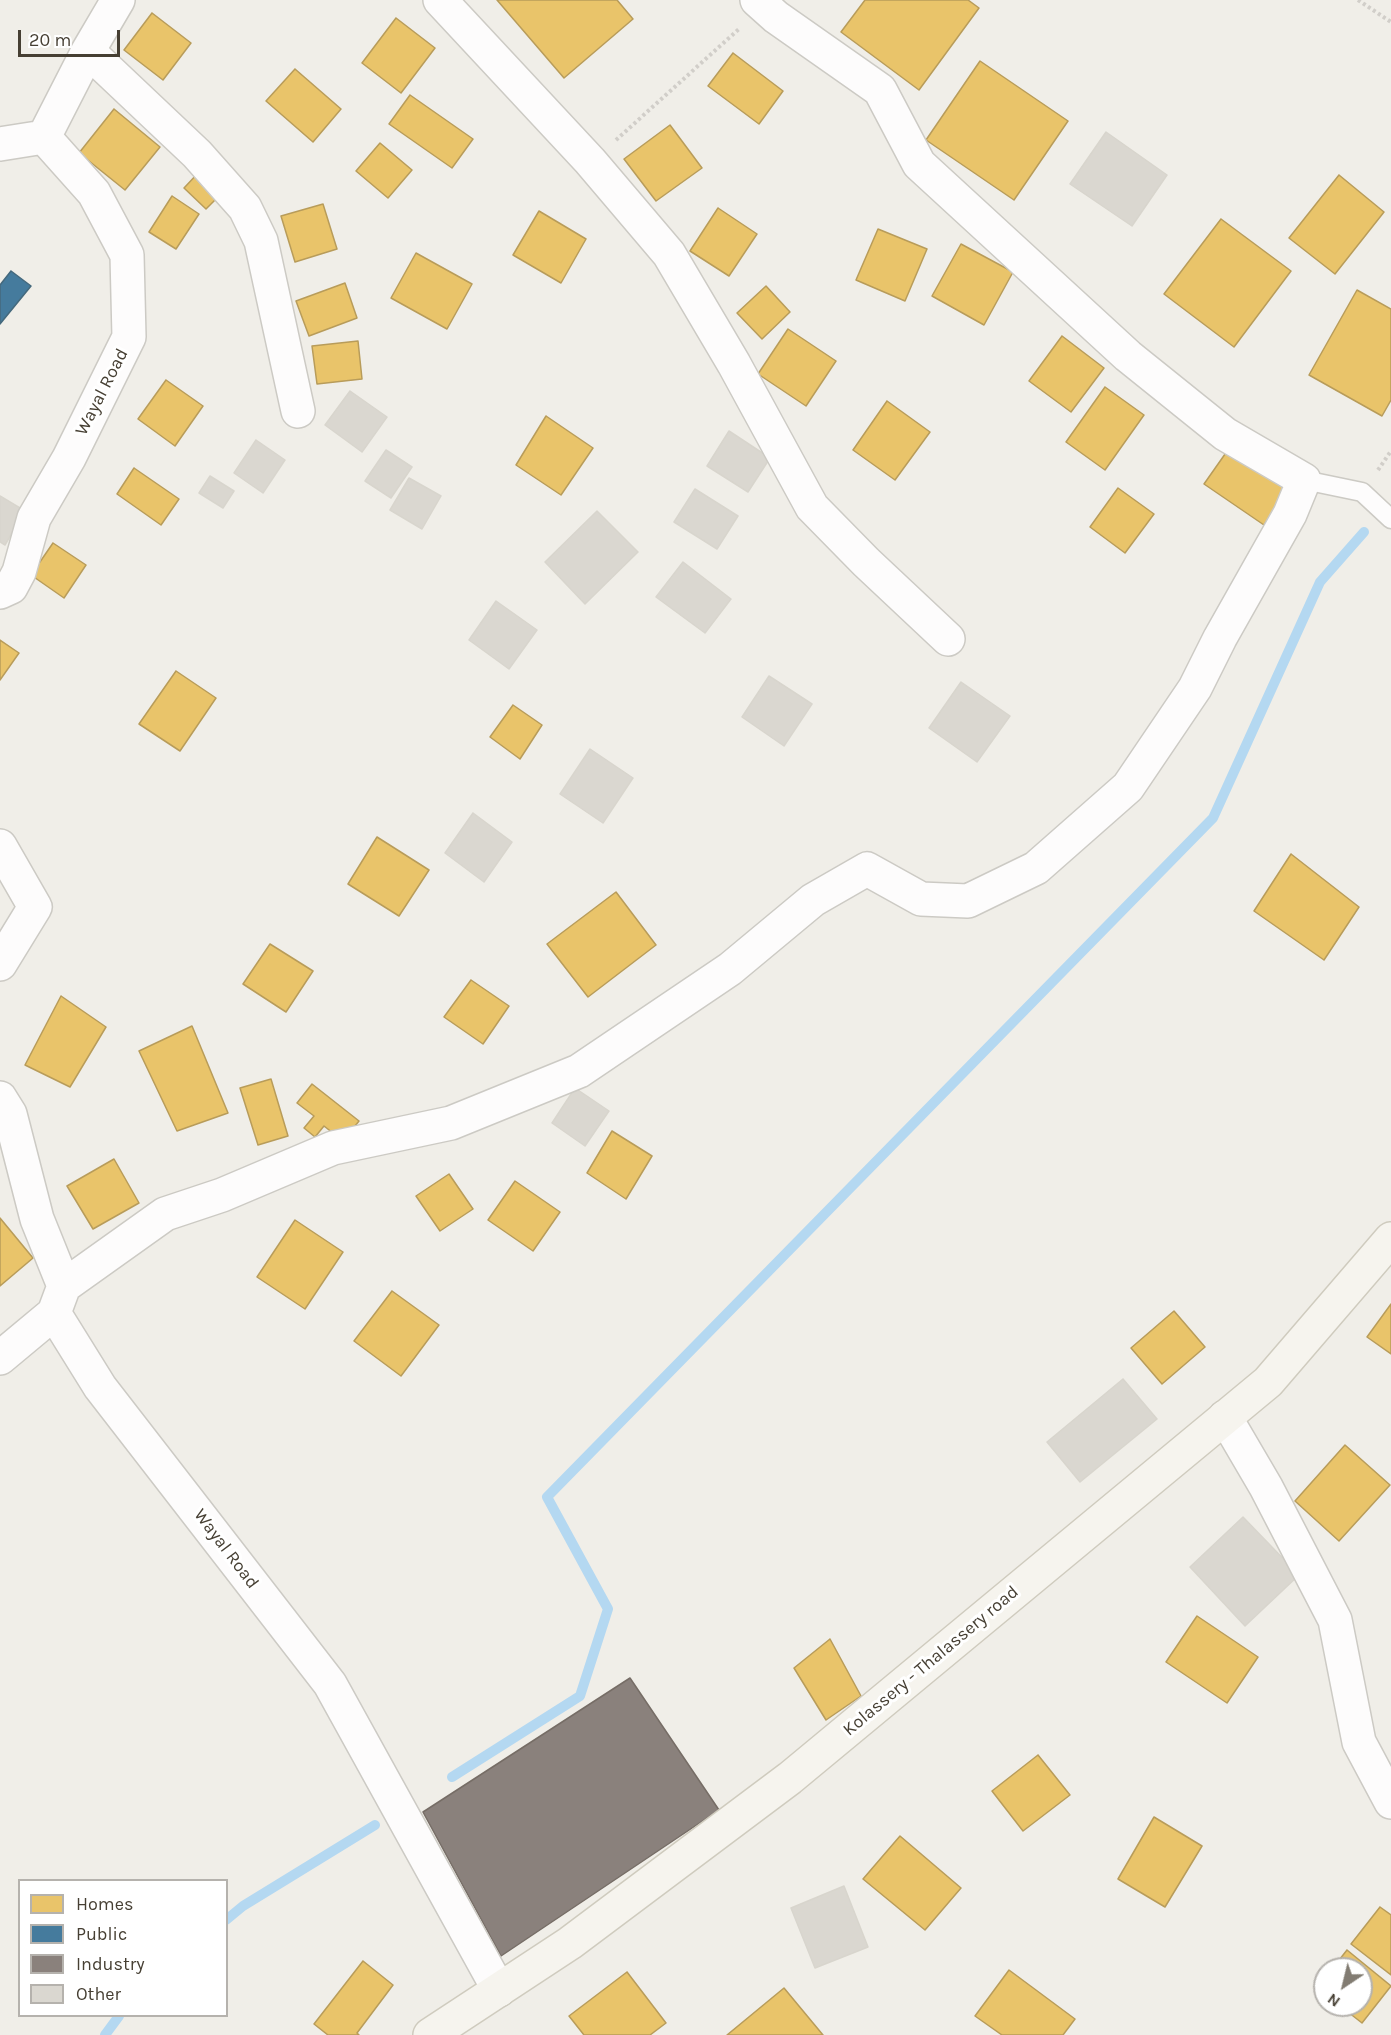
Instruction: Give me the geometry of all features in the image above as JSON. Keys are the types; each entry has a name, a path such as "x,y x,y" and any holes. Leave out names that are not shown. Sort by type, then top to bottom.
{"main road":[{"name":"Kolassery - Thalassery road","path":"430,2035 570,1943 790,1778 1268,1382 1391,1239"}],"street":[{"path":"0,144 44,137 88,51 118,0"},
{"path":"440,0 591,161 669,254 734,364 812,507 866,562 948,639"},
{"path":"0,1358 59,1299 165,1215 222,1196 333,1148 451,1123 579,1071 730,969 813,900 867,869 921,899 968,901 1036,868 1128,787 1195,688 1220,638 1290,514 1304,480 1225,434 1128,356 919,164 880,90 762,4"},
{"path":"88,51 197,154 245,208 261,241 298,411"},
{"name":"Wayal Road","path":"0,592 11,587 19,572 34,518 69,458 129,337 127,255 94,193 44,137"},
{"path":"0,846 35,908 0,964"},
{"name":"Wayal Road","path":"0,1098 9,1114 59,1299 100,1387 330,1684 499,1990"},
{"path":"1225,1417 1266,1487 1335,1620 1359,1742 1391,1802"}],"lane":[{"path":"1304,480 1362,492 1391,519"}],"path":[{"path":"1358,0 1391,22"},
{"path":"591,161 747,21 762,4"}],"building: Homes":[{"path":"497,0 617,0 633,19 564,78"},
{"path":"865,0 968,0 979,8 919,90 841,32"},
{"path":"152,13 191,43 163,80 124,50"},
{"path":"396,18 435,48 401,93 362,63"},
{"path":"733,53 783,91 759,124 708,86"},
{"path":"980,61 1068,121 1014,200 926,140"},
{"path":"295,69 341,109 313,142 266,101"},
{"path":"410,95 473,139 452,168 389,124"},
{"path":"114,109 160,147 125,190 79,153"},
{"path":"670,125 702,168 656,201 624,159"},
{"path":"380,143 412,170 388,198 356,171"},
{"path":"199,172 221,194 206,209 184,188"},
{"path":"1339,175 1384,212 1335,274 1289,238"},
{"path":"172,196 199,214 176,249 149,232"},
{"path":"323,204 337,249 295,262 281,216"},
{"path":"718,208 757,234 729,276 690,251"},
{"path":"539,211 586,239 561,283 513,255"},
{"path":"1221,219 1291,271 1234,347 1164,294"},
{"path":"878,229 927,249 905,301 856,280"},
{"path":"961,244 1013,272 984,325 932,296"},
{"path":"416,253 472,284 447,329 391,298"},
{"path":"345,283 357,318 309,336 296,301"},
{"path":"766,286 790,312 762,339 737,313"},
{"path":"1357,290 1391,309 1391,400 1382,416 1309,375"},
{"path":"788,329 836,361 806,406 758,374"},
{"path":"1062,336 1104,368 1071,412 1029,381"},
{"path":"358,341 362,379 317,384 312,346"},
{"path":"166,380 203,406 175,446 138,419"},
{"path":"1105,387 1144,415 1105,470 1066,442"},
{"path":"887,401 930,432 895,480 853,450"},
{"path":"546,416 593,448 561,495 516,465"},
{"path":"1230,447 1289,488 1264,525 1204,484"},
{"path":"134,468 179,499 161,525 117,494"},
{"path":"1118,488 1154,514 1125,553 1090,527"},
{"path":"53,543 86,565 64,598 31,575"},
{"path":"0,640 19,653 0,680"},
{"path":"176,671 216,698 180,751 139,724"},
{"path":"513,705 542,725 520,759 490,737"},
{"path":"377,837 429,870 399,916 348,884"},
{"path":"1291,854 1359,907 1324,960 1254,911"},
{"path":"616,892 656,945 588,997 547,944"},
{"path":"270,944 313,971 286,1012 243,984"},
{"path":"471,980 509,1006 483,1044 444,1017"},
{"path":"61,996 106,1027 70,1087 25,1065"},
{"path":"192,1026 228,1113 177,1131 139,1051"},
{"path":"271,1079 288,1136 258,1145 240,1088"},
{"path":"312,1084 359,1121 343,1141 324,1126 315,1137 304,1128 314,1116 297,1103"},
{"path":"612,1131 652,1156 626,1199 587,1173"},
{"path":"114,1159 139,1203 93,1229 67,1186"},
{"path":"449,1174 473,1209 440,1231 416,1196"},
{"path":"515,1181 560,1212 533,1251 488,1220"},
{"path":"0,1218 33,1258 0,1286"},
{"path":"295,1220 343,1252 305,1309 257,1277"},
{"path":"392,1291 439,1325 401,1376 354,1341"},
{"path":"1391,1304 1391,1354 1367,1337"},
{"path":"1174,1311 1205,1347 1162,1384 1131,1348"},
{"path":"1345,1445 1390,1485 1339,1541 1295,1501"},
{"path":"1197,1616 1258,1657 1227,1703 1166,1662"},
{"path":"830,1639 861,1696 826,1720 794,1668"},
{"path":"1038,1755 1070,1795 1023,1831 992,1791"},
{"path":"1154,1817 1202,1846 1165,1907 1118,1879"},
{"path":"900,1836 961,1888 925,1930 863,1879"},
{"path":"1380,1907 1391,1915 1391,1975 1373,1961 1373,1957 1368,1957 1351,1944"},
{"path":"1347,1950 1356,1957 1341,1957"},
{"path":"363,1961 393,1985 357,2033 359,2035 328,2035 314,2024"},
{"path":"1009,1970 1075,2019 1063,2035 1002,2035 975,2016"},
{"path":"1373,1971 1391,1986 1373,2009"},
{"path":"627,1972 666,2023 650,2035 584,2035 569,2016"},
{"path":"784,1988 823,2035 727,2035"},
{"path":"1354,2017 1367,2017 1362,2023"}],"building: Public":[{"path":"11,271 31,286 0,324 0,285"}],"building: Industry":[{"path":"630,1678 719,1810 501,1956 423,1812"}],"building: Other":[{"path":"1106,132 1167,175 1132,226 1070,184"},
{"path":"350,391 387,417 362,452 325,425"},
{"path":"729,431 770,458 748,492 707,466"},
{"path":"256,440 285,460 263,493 234,473"},
{"path":"386,450 412,467 391,498 365,481"},
{"path":"210,476 234,491 223,508 199,493"},
{"path":"409,478 441,496 422,529 390,510"},
{"path":"695,489 738,516 717,549 674,522"},
{"path":"0,496 25,511 5,545 0,542"},
{"path":"597,511 638,552 585,604 545,562"},
{"path":"683,562 731,599 705,633 656,597"},
{"path":"496,601 537,630 509,669 469,640"},
{"path":"769,676 812,704 784,746 742,717"},
{"path":"961,682 1010,716 977,762 929,728"},
{"path":"590,749 633,778 603,823 560,794"},
{"path":"473,813 512,842 484,882 445,853"},
{"path":"575,1088 609,1111 585,1146 552,1123"},
{"path":"1123,1379 1157,1419 1080,1482 1047,1442"},
{"path":"1243,1517 1299,1575 1245,1626 1190,1567"},
{"path":"844,1886 868,1947 815,1968 791,1908"}],"waterway":[{"path":"452,1777 580,1696 608,1609 547,1497 1213,818 1320,582 1364,532"},
{"path":"228,1918 243,1906 375,1825"},
{"path":"105,2035 118,2017"}]}
